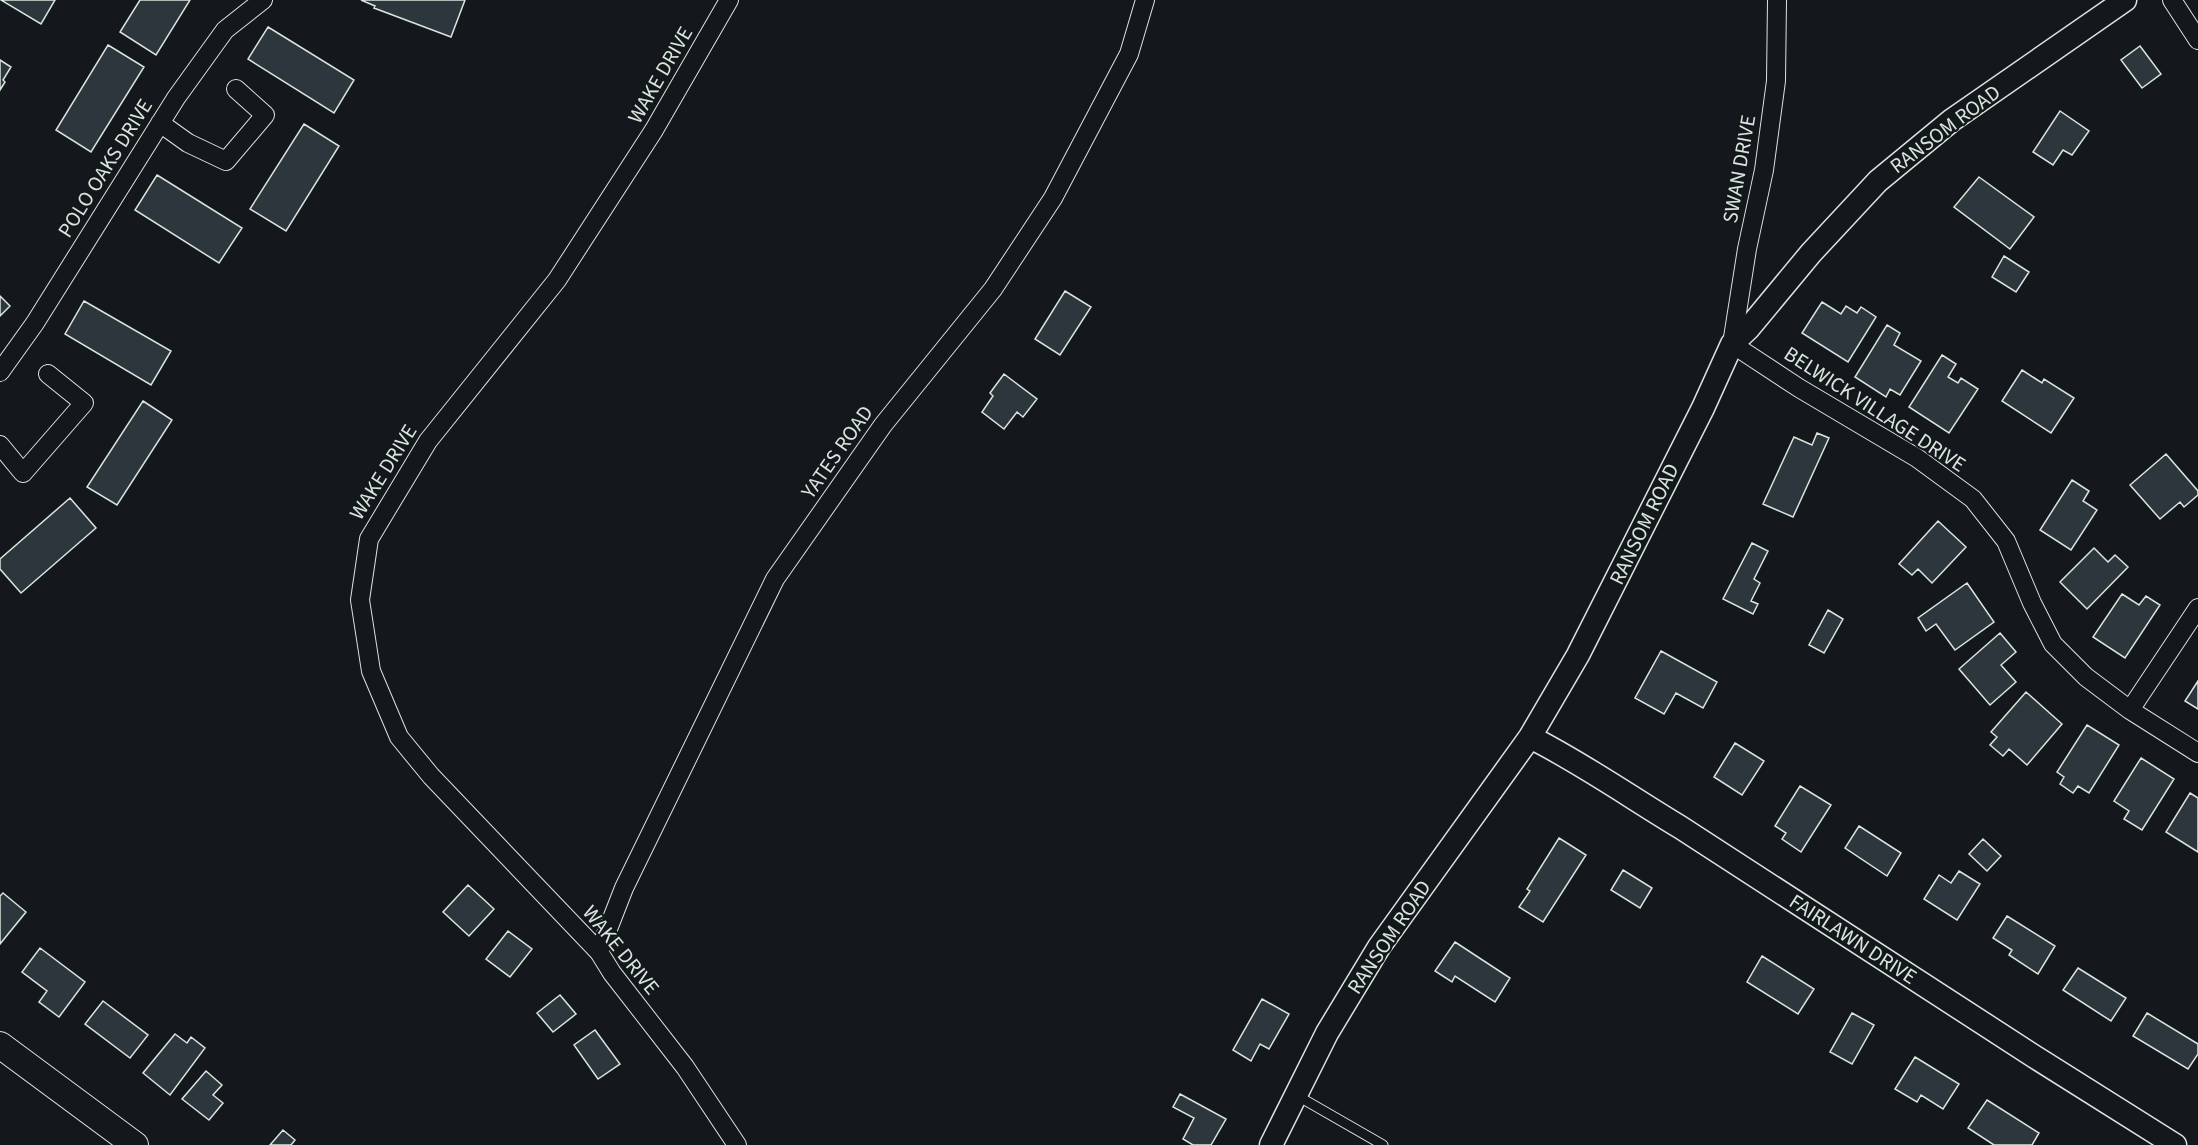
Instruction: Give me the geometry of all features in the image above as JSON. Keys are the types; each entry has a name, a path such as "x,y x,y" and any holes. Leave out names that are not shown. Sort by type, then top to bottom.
{"main road":[{"path":"0,1045 135,1145"}],"street":[{"name":"POLO OAKS DRIVE","path":"0,372 35,323 160,123 225,30 263,0"},
{"name":"WAKE DRIVE","path":"729,0 654,130 557,280 428,441 369,539 360,600 371,671 399,737 431,776 599,951 612,973 686,1067 737,1145"},
{"name":"YATES ROAD","path":"599,951 624,888 775,579 883,425 993,290 1053,198 1129,54 1144,0"},
{"name":"SWAN DRIVE","path":"1732,344 1764,170 1776,81 1777,0"},
{"path":"2172,0 2198,40"},
{"name":"RANSOM ROAD","path":"1270,1145 1327,1033 1379,947 1530,737 1589,634 1703,408 1732,344 1748,329 1811,253 1878,181 1952,120 2117,3"},
{"path":"160,123 188,143 226,161 265,115 236,89"},
{"name":"BELWICK VILLAGE DRIVE","path":"1732,344 1799,388 1917,458 1973,499 2006,541 2032,603 2054,644 2086,677 2130,710 2198,753"},
{"path":"0,445 23,473 84,403 48,374"},
{"path":"2130,710 2198,608"},
{"name":"FAIRLAWN DRIVE","path":"1530,737 1570,758 1680,827 2175,1145"}],"lane":[{"path":"1296,1095 1383,1145"}],"building":[{"path":"1,0 55,0 41,24"},
{"path":"140,0 190,0 156,55 120,32"},
{"path":"361,0 465,0 451,37 374,8 375,6"},
{"path":"268,27 354,80 334,113 248,59"},
{"path":"108,45 144,67 91,152 56,130"},
{"path":"2140,46 2161,74 2142,88 2121,60"},
{"path":"0,60 11,67 0,90"},
{"path":"2060,111 2089,131 2072,155 2063,150 2053,165 2033,152"},
{"path":"304,124 339,146 286,231 250,209"},
{"path":"157,175 242,228 219,263 135,210"},
{"path":"1979,177 2034,217 2010,249 1954,207"},
{"path":"2004,256 2029,272 2016,292 1992,277"},
{"path":"1065,291 1091,307 1060,355 1035,339"},
{"path":"0,296 10,306 0,316"},
{"path":"84,301 171,351 151,385 65,334"},
{"path":"1822,302 1841,314 1846,306 1857,313 1861,307 1876,317 1848,362 1802,333"},
{"path":"1887,325 1900,333 1894,345 1921,361 1900,395 1890,389 1886,397 1855,377"},
{"path":"1942,355 1956,364 1948,377 1958,383 1961,378 1978,389 1949,433 1909,407"},
{"path":"2022,370 2042,383 2044,379 2074,398 2051,433 2002,401"},
{"path":"1004,374 1037,399 1023,417 1017,412 1004,429 982,412 993,396 990,393"},
{"path":"143,401 172,420 117,505 87,487"},
{"path":"1817,433 1829,438 1793,517 1763,504 1794,437 1812,445"},
{"path":"2166,454 2198,491 2198,495 2184,507 2180,502 2160,519 2130,485"},
{"path":"2072,480 2089,491 2083,501 2097,510 2071,550 2040,530"},
{"path":"70,498 96,528 21,593 0,569 0,559"},
{"path":"1938,521 1966,547 1932,583 1918,569 1912,575 1899,564"},
{"path":"1752,543 1768,551 1754,579 1760,583 1751,601 1758,604 1753,614 1723,599"},
{"path":"2094,548 2108,562 2115,555 2128,567 2087,609 2060,582"},
{"path":"1967,583 1994,622 1955,650 1936,624 1926,631 1918,618"},
{"path":"2122,594 2139,605 2146,596 2160,605 2125,658 2093,637"},
{"path":"1828,610 1843,619 1824,653 1809,645"},
{"path":"2000,633 2016,652 2001,665 2016,682 1990,705 1959,669"},
{"path":"1661,651 1717,682 1703,708 1676,693 1664,714 1635,698"},
{"path":"2198,681 2198,709 2185,701"},
{"path":"2026,692 2062,724 2027,765 2009,749 2003,756 1990,745 1997,737 1991,732"},
{"path":"2087,725 2119,745 2089,793 2078,786 2073,793 2060,784 2064,777 2057,772"},
{"path":"1735,743 1764,761 1742,795 1714,777"},
{"path":"2141,758 2174,779 2142,830 2124,819 2129,811 2114,801"},
{"path":"1800,786 1831,805 1801,852 1782,839 1786,833 1775,826"},
{"path":"2190,793 2198,798 2198,852 2166,832"},
{"path":"1859,826 1901,853 1887,876 1845,848"},
{"path":"1559,838 1586,855 1543,922 1519,907 1530,891 1527,889"},
{"path":"1983,839 2001,856 1987,871 1969,854"},
{"path":"1623,870 1652,888 1640,908 1611,890"},
{"path":"1959,871 1980,884 1957,920 1924,899 1939,875 1951,883"},
{"path":"468,885 494,909 469,936 443,912"},
{"path":"3,893 26,912 0,944 0,896"},
{"path":"2007,916 2055,946 2038,974 2009,955 2012,950 1993,938"},
{"path":"508,931 532,949 510,977 486,959"},
{"path":"1455,942 1510,978 1495,1002 1455,976 1452,982 1435,971"},
{"path":"40,948 85,982 59,1017 39,1002 47,991 22,972"},
{"path":"1762,956 1814,989 1798,1014 1747,982"},
{"path":"2078,968 2126,998 2111,1021 2063,990"},
{"path":"560,995 576,1014 553,1032 537,1013"},
{"path":"1262,999 1289,1014 1269,1049 1260,1044 1251,1061 1233,1050"},
{"path":"103,1001 148,1035 130,1058 85,1024"},
{"path":"1852,1013 1874,1025 1852,1064 1830,1052"},
{"path":"2147,1013 2198,1044 2198,1054 2188,1069 2133,1036"},
{"path":"595,1030 620,1064 598,1079 574,1045"},
{"path":"175,1034 187,1043 191,1037 205,1048 170,1095 143,1073"},
{"path":"1915,1057 1959,1084 1943,1109 1921,1095 1917,1102 1895,1089"},
{"path":"206,1071 222,1085 213,1095 223,1103 209,1120 182,1099"},
{"path":"1180,1094 1226,1119 1211,1145 1193,1145 1183,1139 1194,1118 1173,1107"},
{"path":"1987,1100 2039,1133 2032,1145 1994,1145 1968,1128"},
{"path":"283,1130 295,1140 291,1145 270,1145"}]}
